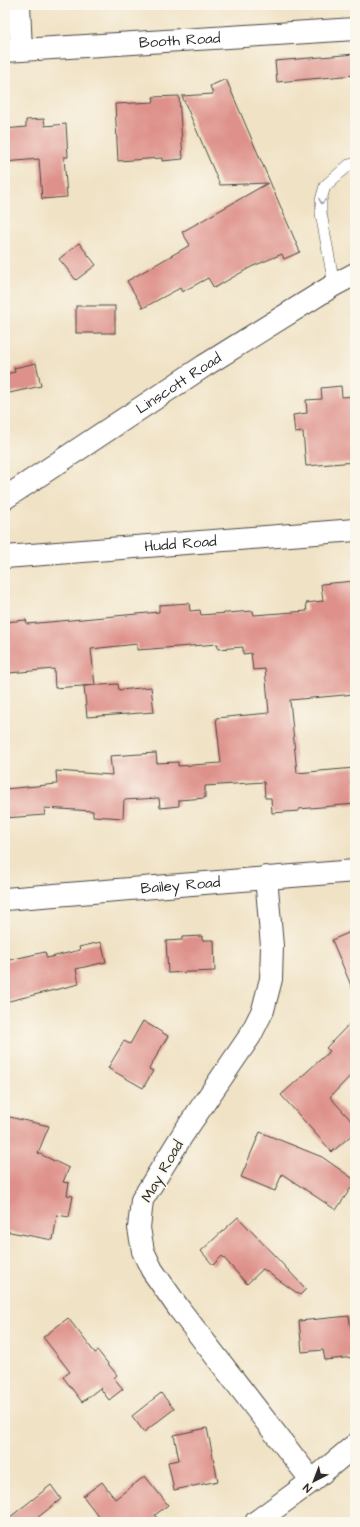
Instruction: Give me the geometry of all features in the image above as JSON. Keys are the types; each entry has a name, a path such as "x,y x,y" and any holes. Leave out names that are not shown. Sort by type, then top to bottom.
{"street":[{"path":"13,50 19,5"},
{"name":"Booth Road","path":"13,50 355,28"},
{"name":"Linscott Road","path":"5,498 204,366 334,284 355,274"},
{"name":"Hudd Road","path":"5,557 355,530"},
{"name":"Bailey Road","path":"5,899 355,870"},
{"name":"May Road","path":"266,878 272,946 271,979 263,1010 250,1036 183,1134 142,1200 139,1228 143,1251 152,1270 180,1310 312,1482"},
{"path":"256,1522 312,1482 355,1445"}],"lane":[{"path":"334,284 321,213 321,200 325,186 349,165 355,164"}],"building":[{"path":"355,54 355,75 277,82 275,61"},
{"path":"226,79 300,252 284,259 282,254 251,267 214,288 208,278 182,292 180,288 143,308 127,281 190,245 182,232 268,183 220,185 182,96 213,94 210,86"},
{"path":"179,96 183,159 162,161 162,158 118,161 115,104 154,102 153,97"},
{"path":"44,119 45,126 66,124 68,157 64,157 67,197 42,199 39,159 5,162 5,129 26,127 26,120"},
{"path":"79,243 96,265 76,280 59,259"},
{"path":"76,306 115,306 115,333 76,333"},
{"path":"36,363 41,386 5,394 5,374 15,372 14,368"},
{"path":"341,386 342,397 355,396 355,462 306,466 303,432 295,433 293,415 307,413 306,400 322,399 321,388"},
{"path":"355,581 355,694 290,700 297,773 355,768 355,804 272,813 271,798 265,798 264,782 205,786 205,798 179,800 179,806 160,808 159,798 124,800 123,818 93,816 93,811 44,808 45,815 5,818 5,789 57,784 56,771 112,775 110,756 156,753 157,763 178,762 178,766 221,763 216,718 269,713 265,669 253,670 251,653 243,654 243,647 218,649 218,644 137,650 137,644 91,649 95,685 55,688 54,669 9,673 8,665 5,665 5,622 26,620 27,624 159,612 159,605 189,603 190,611 200,610 201,615 253,611 254,615 307,611 306,603 323,601 321,584"},
{"path":"118,684 119,690 151,687 154,712 87,717 84,686"},
{"path":"355,930 355,995 332,940"},
{"path":"202,936 202,940 214,940 215,971 168,973 166,941 182,940 182,937"},
{"path":"101,942 106,962 76,969 79,984 5,1002 5,961 45,952 47,958 80,950 79,947"},
{"path":"355,1018 355,1071 330,1097 355,1125 355,1132 332,1152 281,1095 330,1051 326,1048"},
{"path":"143,1021 168,1036 149,1069 153,1071 143,1088 108,1068 124,1041 130,1044"},
{"path":"5,1116 49,1126 38,1153 69,1168 63,1182 69,1183 67,1195 73,1196 69,1217 57,1215 53,1240 5,1231"},
{"path":"260,1132 322,1157 355,1180 336,1210 282,1174 275,1191 241,1177"},
{"path":"238,1217 306,1289 300,1295 263,1269 247,1284 222,1256 213,1265 201,1251"},
{"path":"349,1316 351,1329 355,1329 355,1357 325,1360 323,1350 302,1352 299,1321"},
{"path":"68,1318 95,1353 98,1351 117,1375 114,1378 123,1389 109,1400 100,1388 82,1402 63,1377 70,1372 43,1337"},
{"path":"161,1393 174,1409 144,1432 132,1416"},
{"path":"207,1428 218,1481 174,1490 168,1462 179,1460 174,1435"},
{"path":"145,1476 168,1505 155,1515 160,1522 103,1522 83,1496 102,1482 115,1499"},
{"path":"51,1485 61,1499 32,1522 5,1522 5,1521"}]}
